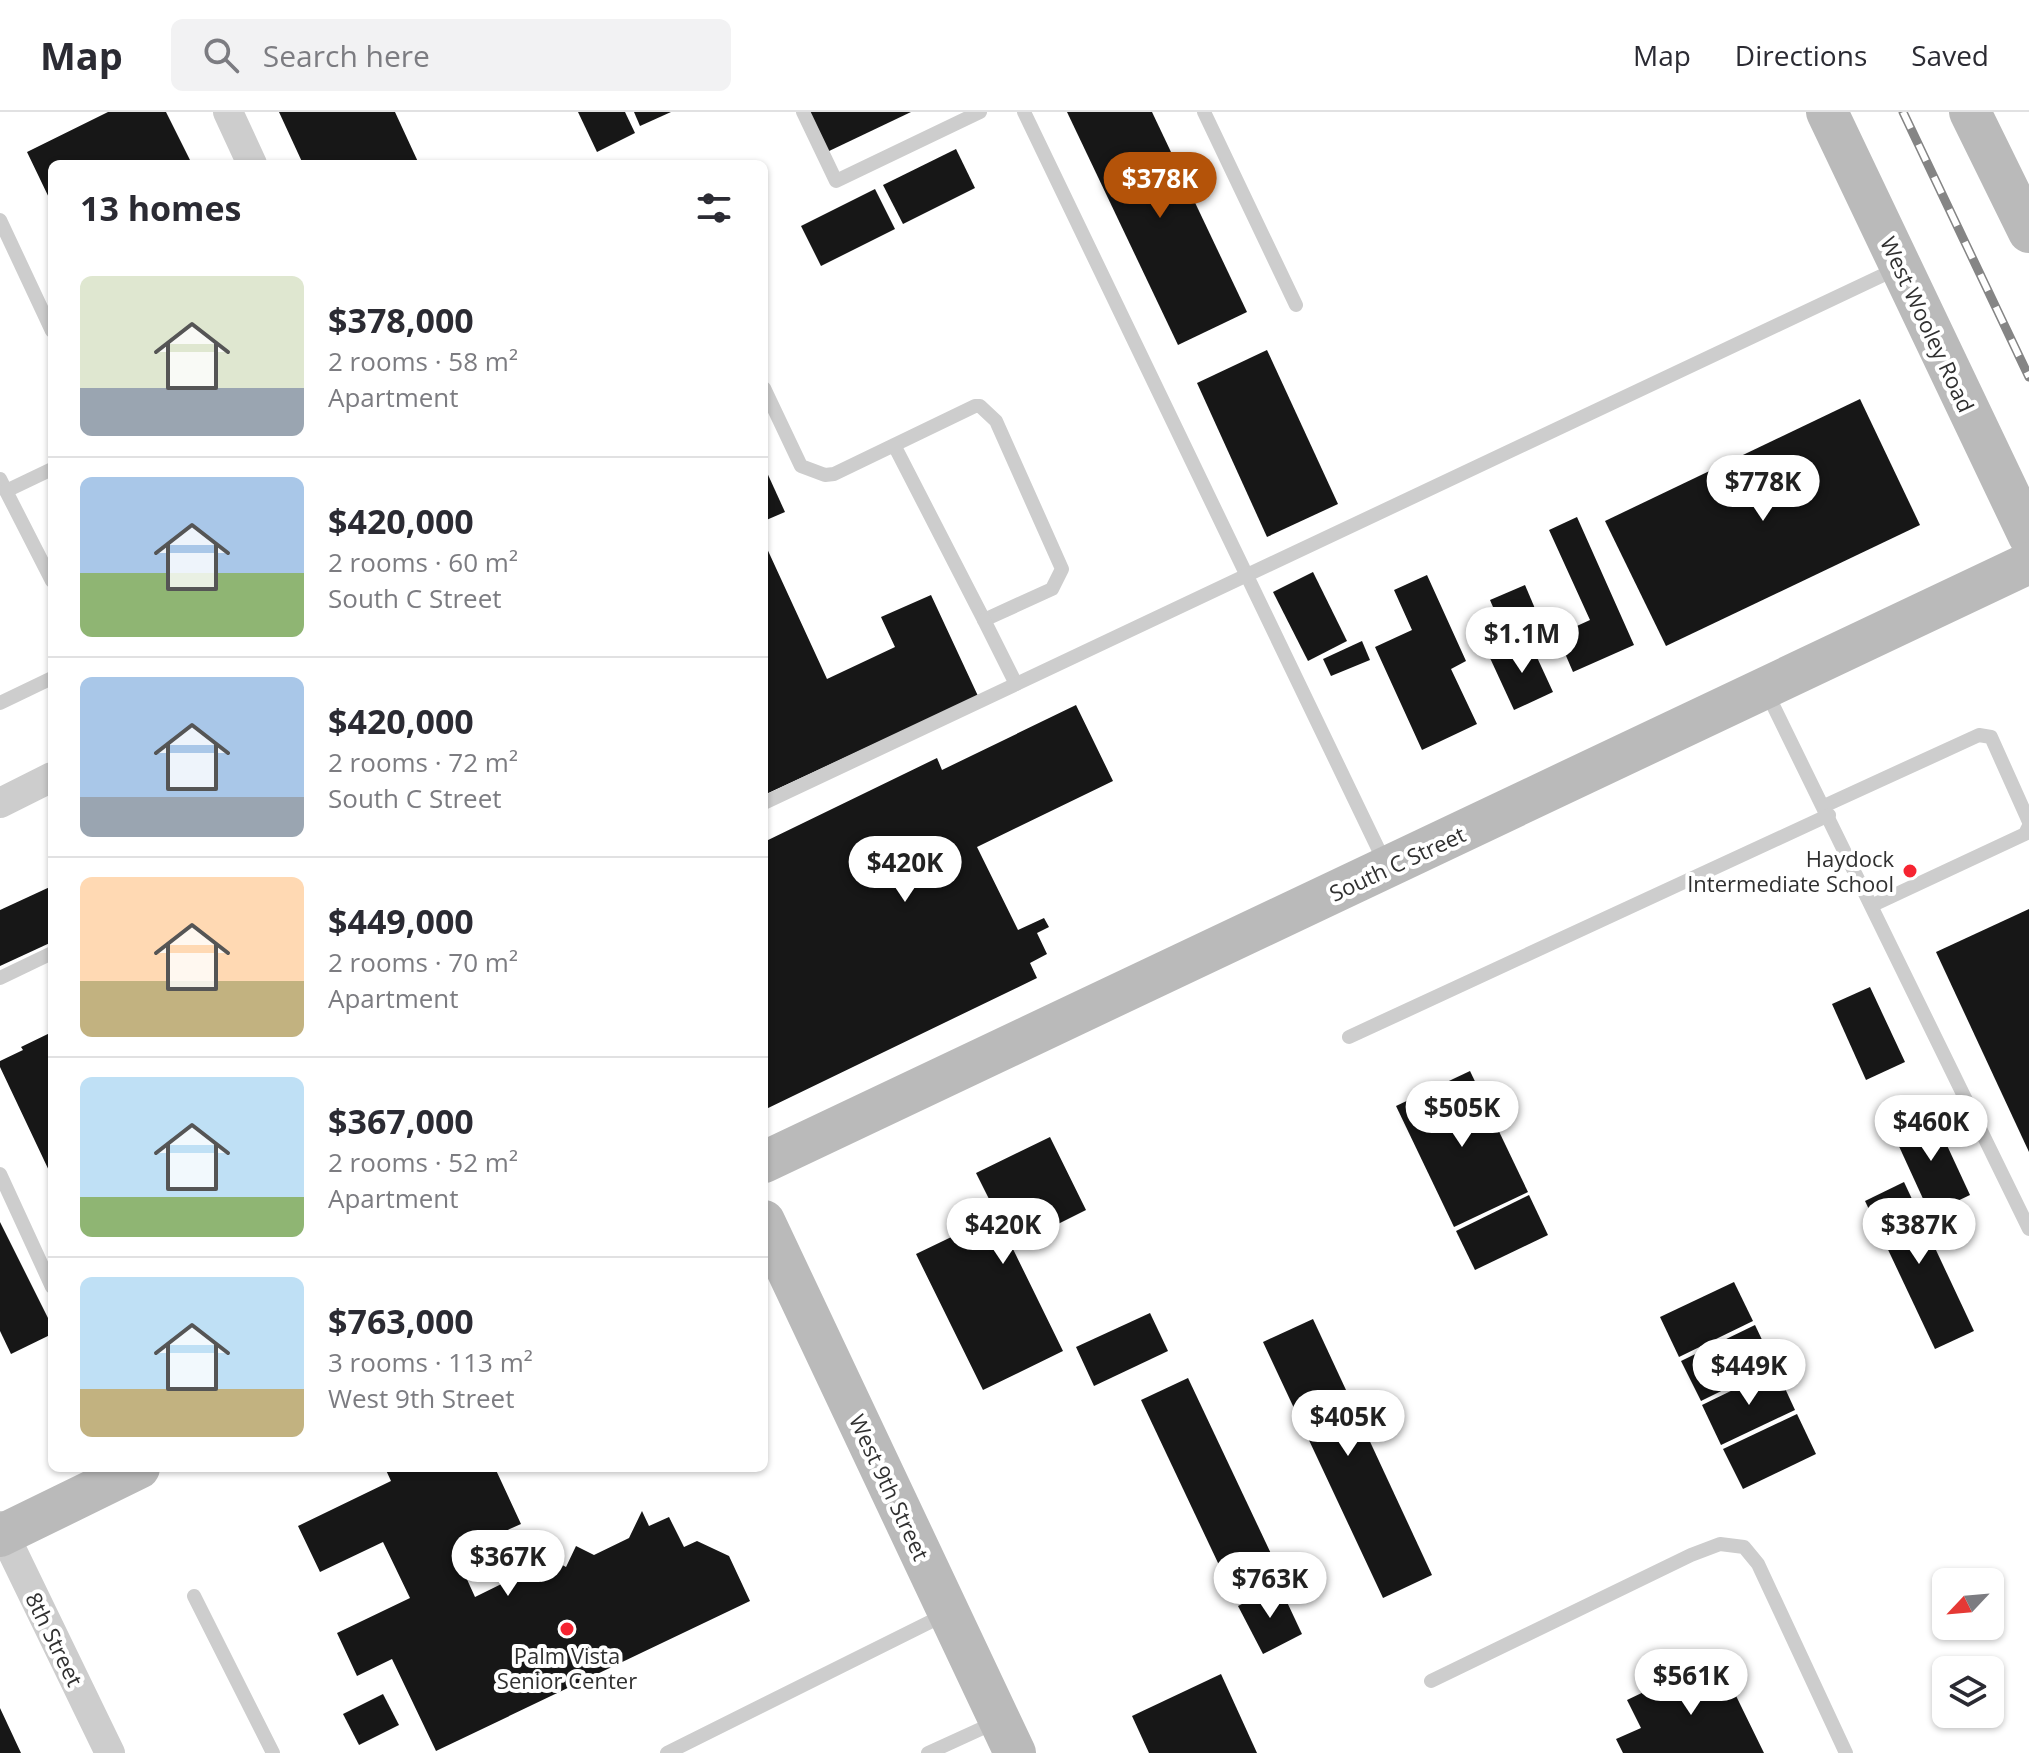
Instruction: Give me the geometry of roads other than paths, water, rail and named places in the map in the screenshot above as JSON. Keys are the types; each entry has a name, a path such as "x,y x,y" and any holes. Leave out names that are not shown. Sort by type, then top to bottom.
{"street":[{"path":"228,112 250,160"},
{"name":"West Wooley Road","path":"1827,112 2029,536"},
{"path":"1970,112 2029,232"},
{"name":"South C Street","path":"768,1160 2029,563"},
{"path":"0,803 48,779"},
{"name":"West 9th Street","path":"768,1229 1007,1737"},
{"path":"1,1532 130,1472"},
{"name":"8th Street","path":"1,1532 110,1753"}],"lane":[{"path":"803,112 836,181 980,112"},
{"path":"1024,112 1387,867"},
{"path":"1204,112 1296,305"},
{"path":"0,220 48,322"},
{"path":"768,801 1901,267"},
{"path":"768,396 801,466 812,472 834,474 975,406 980,406 996,421 1062,569 1052,589 984,620"},
{"path":"894,445 1016,684"},
{"path":"48,470 3,485 48,569"},
{"path":"0,703 48,680"},
{"path":"1765,689 2029,1229"},
{"path":"1349,1037 1979,735 1991,737 2029,824 2025,834 1873,905"},
{"path":"0,978 48,955"},
{"path":"0,1174 48,1278"},
{"path":"1431,1681 1691,1555 1720,1544 1744,1547 1758,1564 1846,1753"},
{"path":"194,1596 273,1753"},
{"path":"667,1753 949,1613"},
{"path":"928,1753 1007,1737"}],"railway":[{"path":"1903,112 2029,377"}],"place":[{"name":"Haydock Intermediate School","path":"1910,871"},
{"name":"Palm Vista Senior Center","path":"567,1629"}]}
